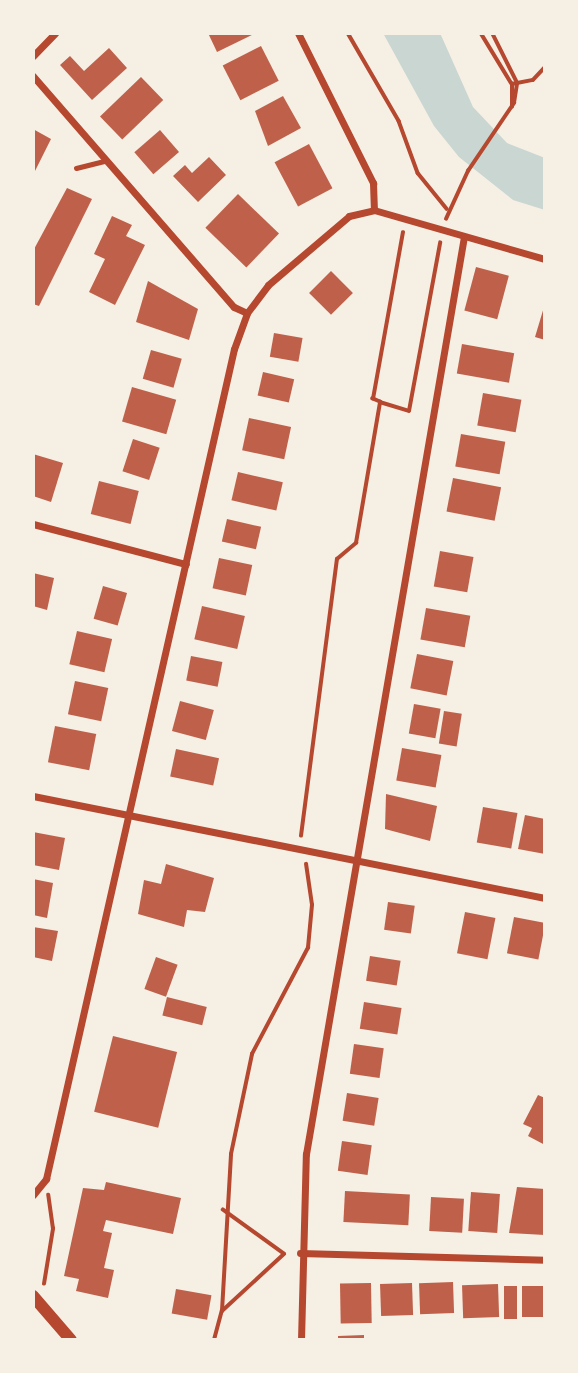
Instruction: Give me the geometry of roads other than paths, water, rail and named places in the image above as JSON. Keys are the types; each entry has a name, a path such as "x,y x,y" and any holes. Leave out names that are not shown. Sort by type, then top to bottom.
{"street":[{"path":"33,56 55,33"},
{"path":"298,33 373,183 374,209"},
{"path":"33,76 234,307 247,313"},
{"path":"33,1195 46,1180 186,564 247,313 268,285 349,216 374,209 545,259"},
{"path":"301,1340 300,1253 306,1154 464,236"},
{"path":"33,524 186,564"},
{"path":"33,796 545,898"},
{"path":"300,1253 545,1260"},
{"path":"33,1296 71,1340"}],"lane":[{"path":"76,168 107,160"}]}
